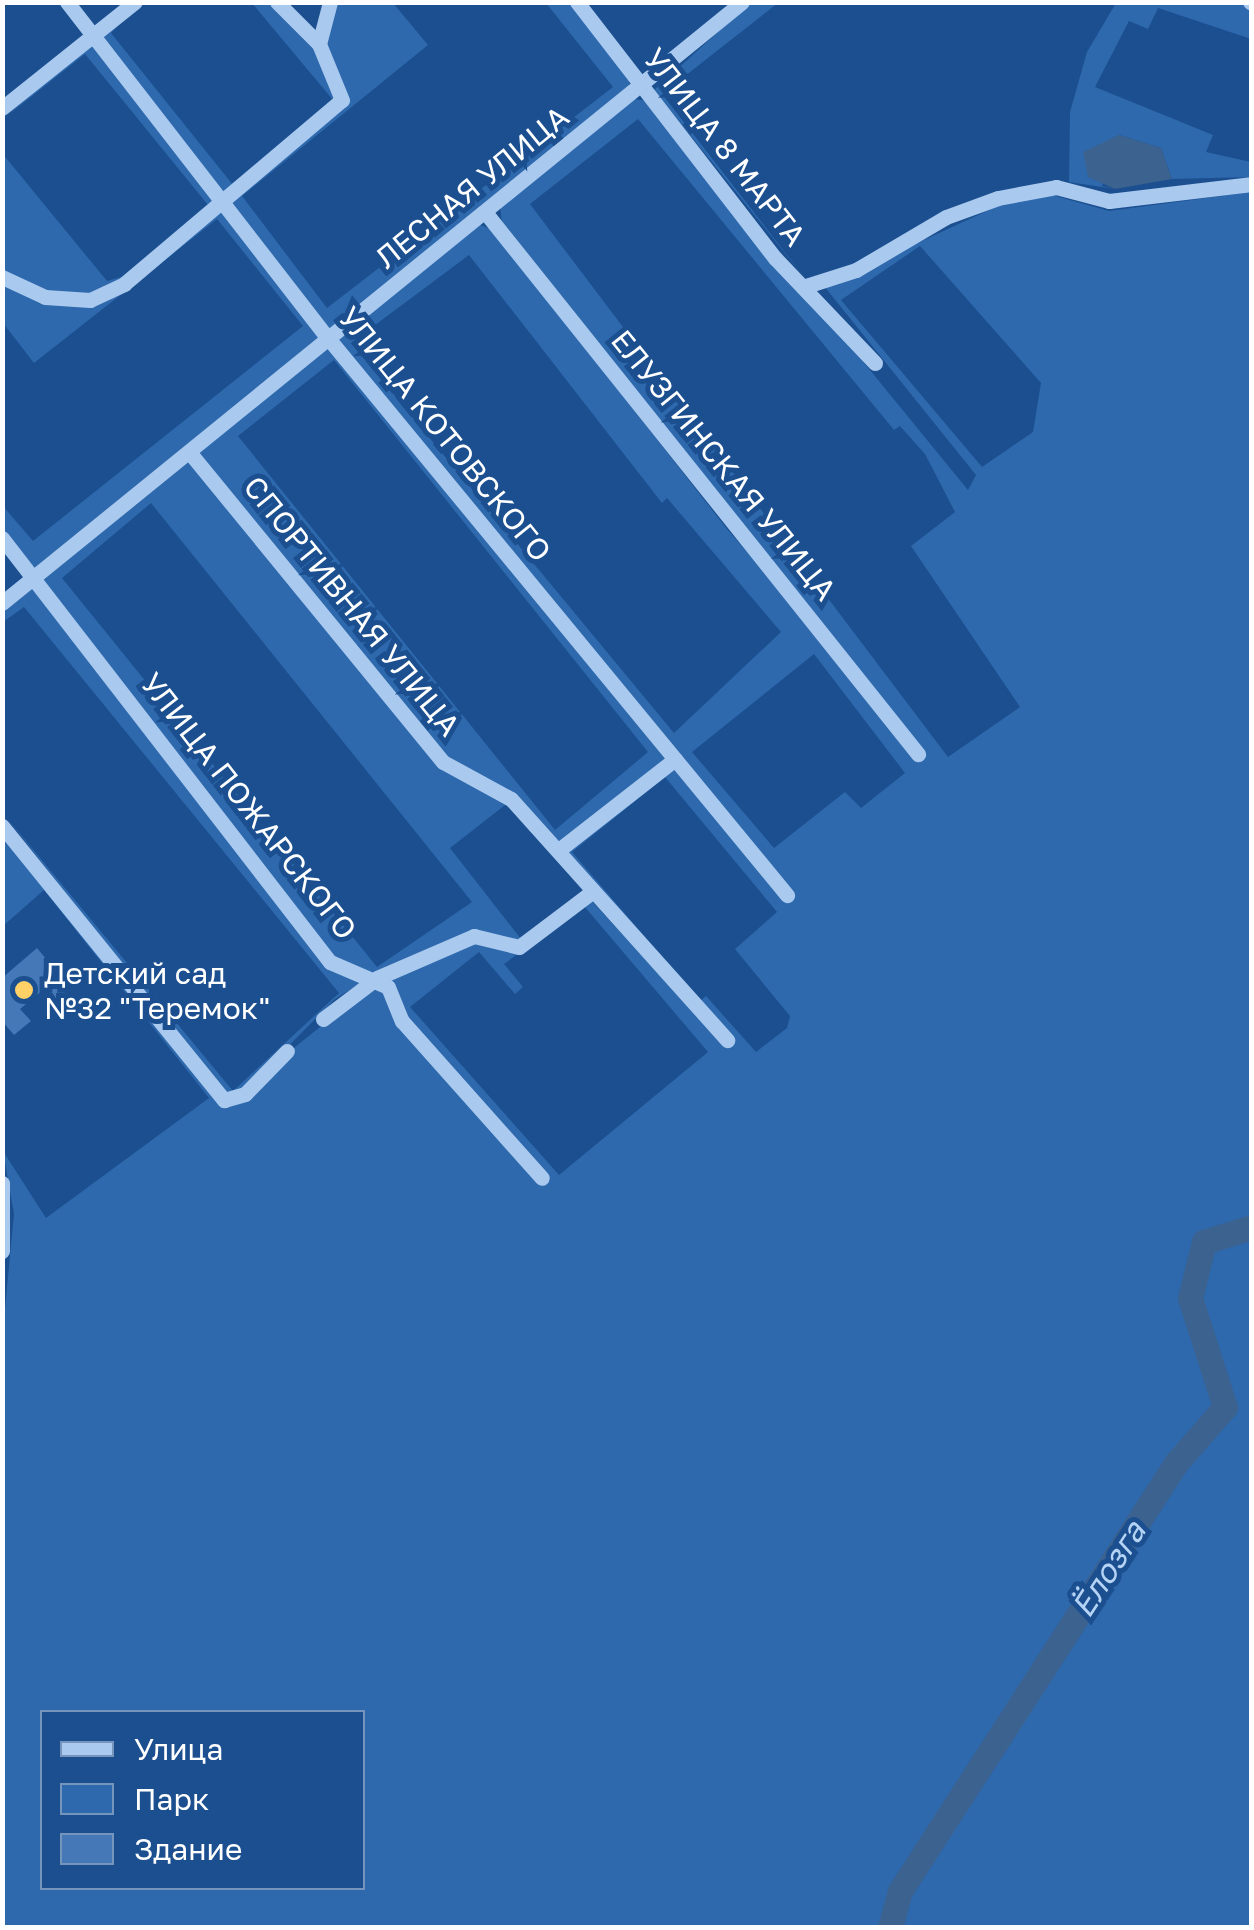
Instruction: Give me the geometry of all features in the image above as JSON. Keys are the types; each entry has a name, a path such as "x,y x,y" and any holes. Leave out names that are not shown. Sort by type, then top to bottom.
{"street":[{"name":"УЛИЦА КОТОВСКОГО","path":"67,2 226,201 328,338 787,895"},
{"path":"2,108 135,2"},
{"path":"2,277 45,297 90,300 124,284 342,100 319,44 277,2"},
{"path":"319,44 330,2"},
{"name":"УЛИЦА 8 МАРТА","path":"578,2 776,258 875,363"},
{"name":"ЛЕСНАЯ УЛИЦА","path":"2,604 742,2"},
{"path":"806,286 856,270 998,198 1056,187 1109,201 1252,184"},
{"name":"ЕЛУЗГИНСКАЯ УЛИЦА","path":"485,212 918,754"},
{"name":"СПОРТИВНАЯ УЛИЦА","path":"190,452 443,762 511,799 560,849 589,894 727,1040"},
{"name":"УЛИЦА ПОЖАРСКОГО","path":"2,538 330,962 376,978"},
{"path":"560,849 675,759"},
{"path":"2,826 224,1100 245,1094 287,1051"},
{"path":"322,1019 376,978 474,936 519,947 589,894"},
{"path":"376,978 402,1021 542,1178"},
{"path":"2,1182 2,1251"}],"green space":[{"path":"1237,2 1251,8 1251,39 1158,8 1148,29 1129,21 1095,87 1213,135 1206,152 1251,162 1251,177 1172,179 1161,148 1119,135 1102,186 1115,189 1069,182 1070,112 1087,52 1116,3"},
{"path":"140,3 111,33 233,185 333,100 252,3 273,3 316,45 338,98 227,197 99,36"},
{"path":"334,3 393,3 428,45 242,196 327,308 613,87 546,3 571,3 630,77 629,90 331,331 231,202 346,100 323,43"},
{"path":"750,3 778,3 662,94 805,278 654,90"},
{"path":"93,42 222,201 122,282 88,296 46,293 3,272 2,153 107,281 125,276 208,205 85,54 3,119"},
{"path":"633,99 650,101 968,490 976,475 824,286 1000,205 1052,195 1109,211 1251,192 1251,1927 3,1927 2,1340 14,1214 3,1151 46,1218 209,1098 44,890 3,926 3,833 223,1105 376,982 405,1019 384,980 475,941 520,949 588,897 691,1008 565,849 673,764 336,339 478,224 493,230 727,529 924,754 502,223 500,206","holes":["638,119 894,430 900,426 925,454 955,512 911,546 1020,707 948,757 530,204","920,246 1041,383 1033,432 982,467 841,300","469,255 662,503 667,498 781,632 674,733 351,343","814,654 905,773 861,808 845,792 774,848 692,752","665,777 777,912 735,949 790,1016 787,1028 756,1052 706,996 700,1001 572,852","584,906 708,1052 559,1175 410,1007 479,952 515,994 523,987 504,964"]},
{"path":"226,206 323,336 35,571 3,531 2,505 33,541 303,326 217,219 34,363 3,323 3,281 90,304"},
{"path":"330,344 669,759 561,844 445,756 197,452","holes":["334,360 648,752 555,830 238,436"]},
{"path":"189,459 444,766 510,802 559,862 509,802 450,848 521,939 583,890 585,893 520,944 470,934 376,975 332,959 42,581","holes":["151,503 472,902 377,967 62,578"]},
{"path":"34,587 328,965 366,980 335,999 244,1091 226,1096 2,812 233,1091 339,993 24,607 3,622 3,611"}],"shaded area":[{"path":"1119,135 1161,148 1172,179 1115,189 1088,177 1083,152"}],"building":[{"name":"Детский сад №32 \"Теремок\"","path":"37,948 70,988 53,1002 43,990 20,1009 31,1021 14,1035 2,1021 2,978"}],"waterway":[{"name":"Ёлозга","path":"890,1928 900,1891 1176,1463 1225,1407 1190,1298 1204,1242 1252,1227"}],"place":[{"name":"Детский сад №32 \"Теремок\"","path":"24,990"}]}
